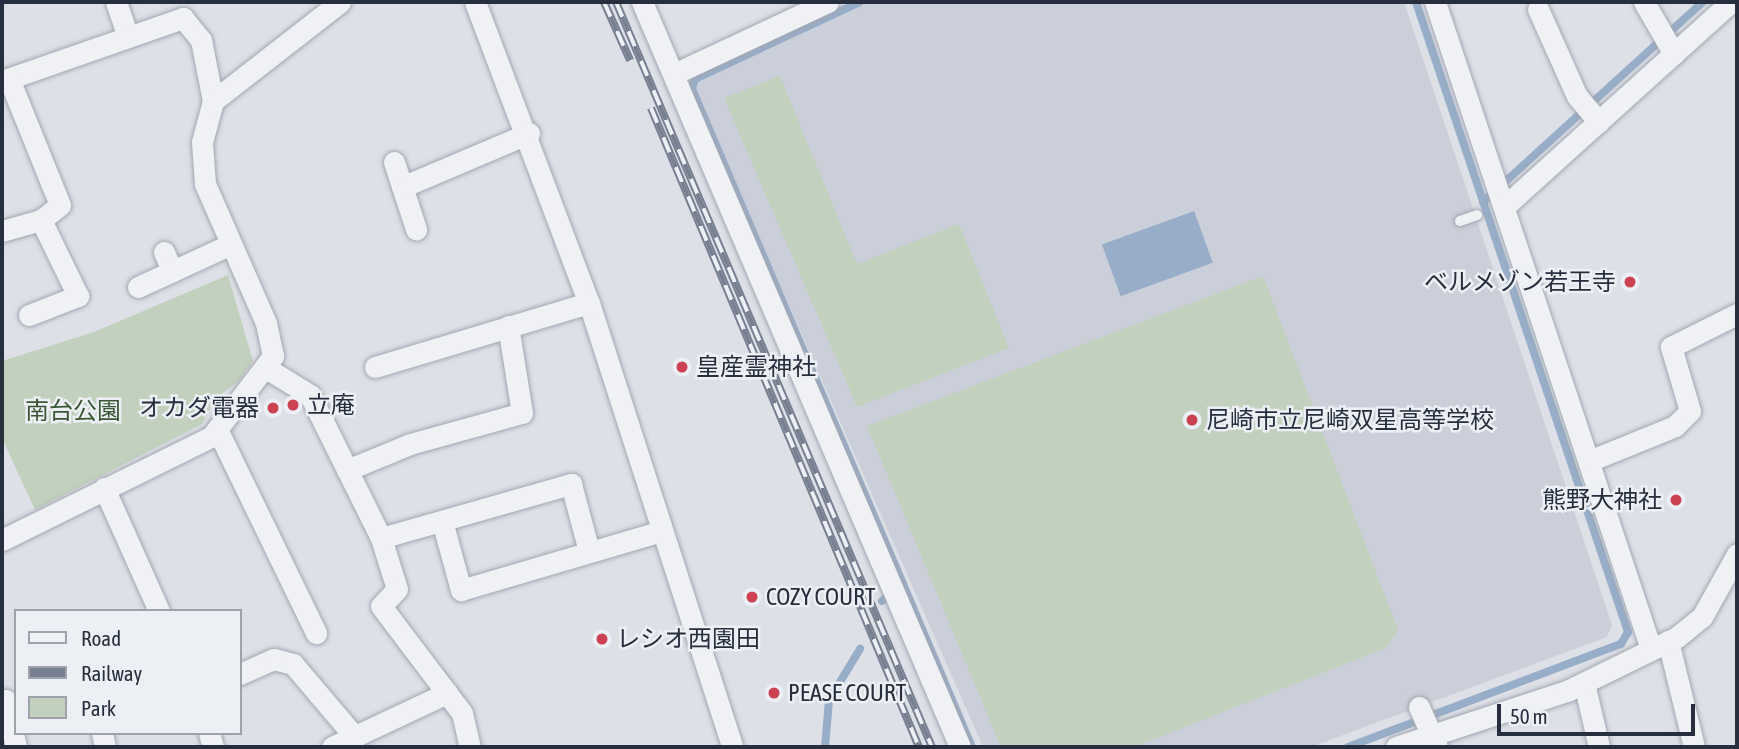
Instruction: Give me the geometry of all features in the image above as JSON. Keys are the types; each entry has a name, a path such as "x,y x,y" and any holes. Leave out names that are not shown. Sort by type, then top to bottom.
{"street":[{"path":"116,2 128,36"},
{"path":"213,101 340,2"},
{"path":"475,2 529,133 589,303 732,747"},
{"path":"642,2 960,747"},
{"path":"674,75 828,2"},
{"path":"1435,2 1506,206 1589,461 1660,645 1694,747"},
{"path":"1644,2 1665,43"},
{"path":"1506,206 1595,118 1665,43 1731,2"},
{"path":"1538,9 1577,96 1595,118"},
{"path":"2,231 41,220 60,205 5,80 183,18 201,40 213,101 202,142 205,184 274,345 265,368 218,429 2,540"},
{"path":"402,187 529,133"},
{"path":"394,162 416,229"},
{"path":"29,315 78,296 41,220"},
{"path":"138,287 168,261 231,244"},
{"path":"375,367 589,303"},
{"path":"1589,461 1675,426 1690,411 1671,347 1737,314"},
{"path":"347,470 410,444 522,412 508,326"},
{"path":"265,368 310,395 381,538 397,589 381,606 462,713 470,747"},
{"path":"218,429 316,633"},
{"path":"381,538 571,484 589,551"},
{"path":"104,488 158,609"},
{"path":"442,521 461,590 661,531"},
{"path":"1395,747 1426,725 1584,683 1660,645 1703,617 1734,569"},
{"path":"242,673 274,659 293,664 355,737"},
{"path":"1584,683 1599,747"},
{"path":"332,747 447,693"},
{"path":"8,699 16,747"}],"lane":[{"path":"1460,221 1477,215"}],"shaded area":[{"name":"尼崎市立尼崎双星高等学校","path":"870,2 1404,2 1612,625 1607,637 1311,747 983,747 692,84"}],"green space":[{"path":"780,76 857,264 959,224 1009,348 857,407 724,98"},
{"name":"南台公園","path":"228,275 253,361 239,381 216,398 202,424 35,510 2,438 2,361 94,332"},
{"path":"1263,276 1398,630 1386,648 1134,747 1001,747 867,426"}],"water":[{"path":"1194,211 1213,263 1121,296 1102,245"}],"waterway":[{"path":"860,2 695,79 692,89 903,584"},
{"path":"1348,747 1621,644 1628,632 1416,2"},
{"path":"1483,202 1703,2"},
{"path":"882,601 903,584 972,747"},
{"path":"825,747 829,700 860,649"}],"railway":[{"path":"604,2 630,60"},
{"path":"616,2 932,747"},
{"path":"651,108 919,747"}],"place":[{"name":"ベルメゾン若王寺","path":"1630,282"},
{"name":"皇産霊神社","path":"682,367"},
{"name":"立庵","path":"293,405"},
{"name":"オカダ電器","path":"273,408"},
{"name":"尼崎市立尼崎双星高等学校","path":"1192,420"},
{"name":"熊野大神社","path":"1676,500"},
{"name":"COZY COURT","path":"752,597"},
{"name":"レシオ西園田","path":"602,639"},
{"name":"PEASE COURT","path":"774,693"}]}
